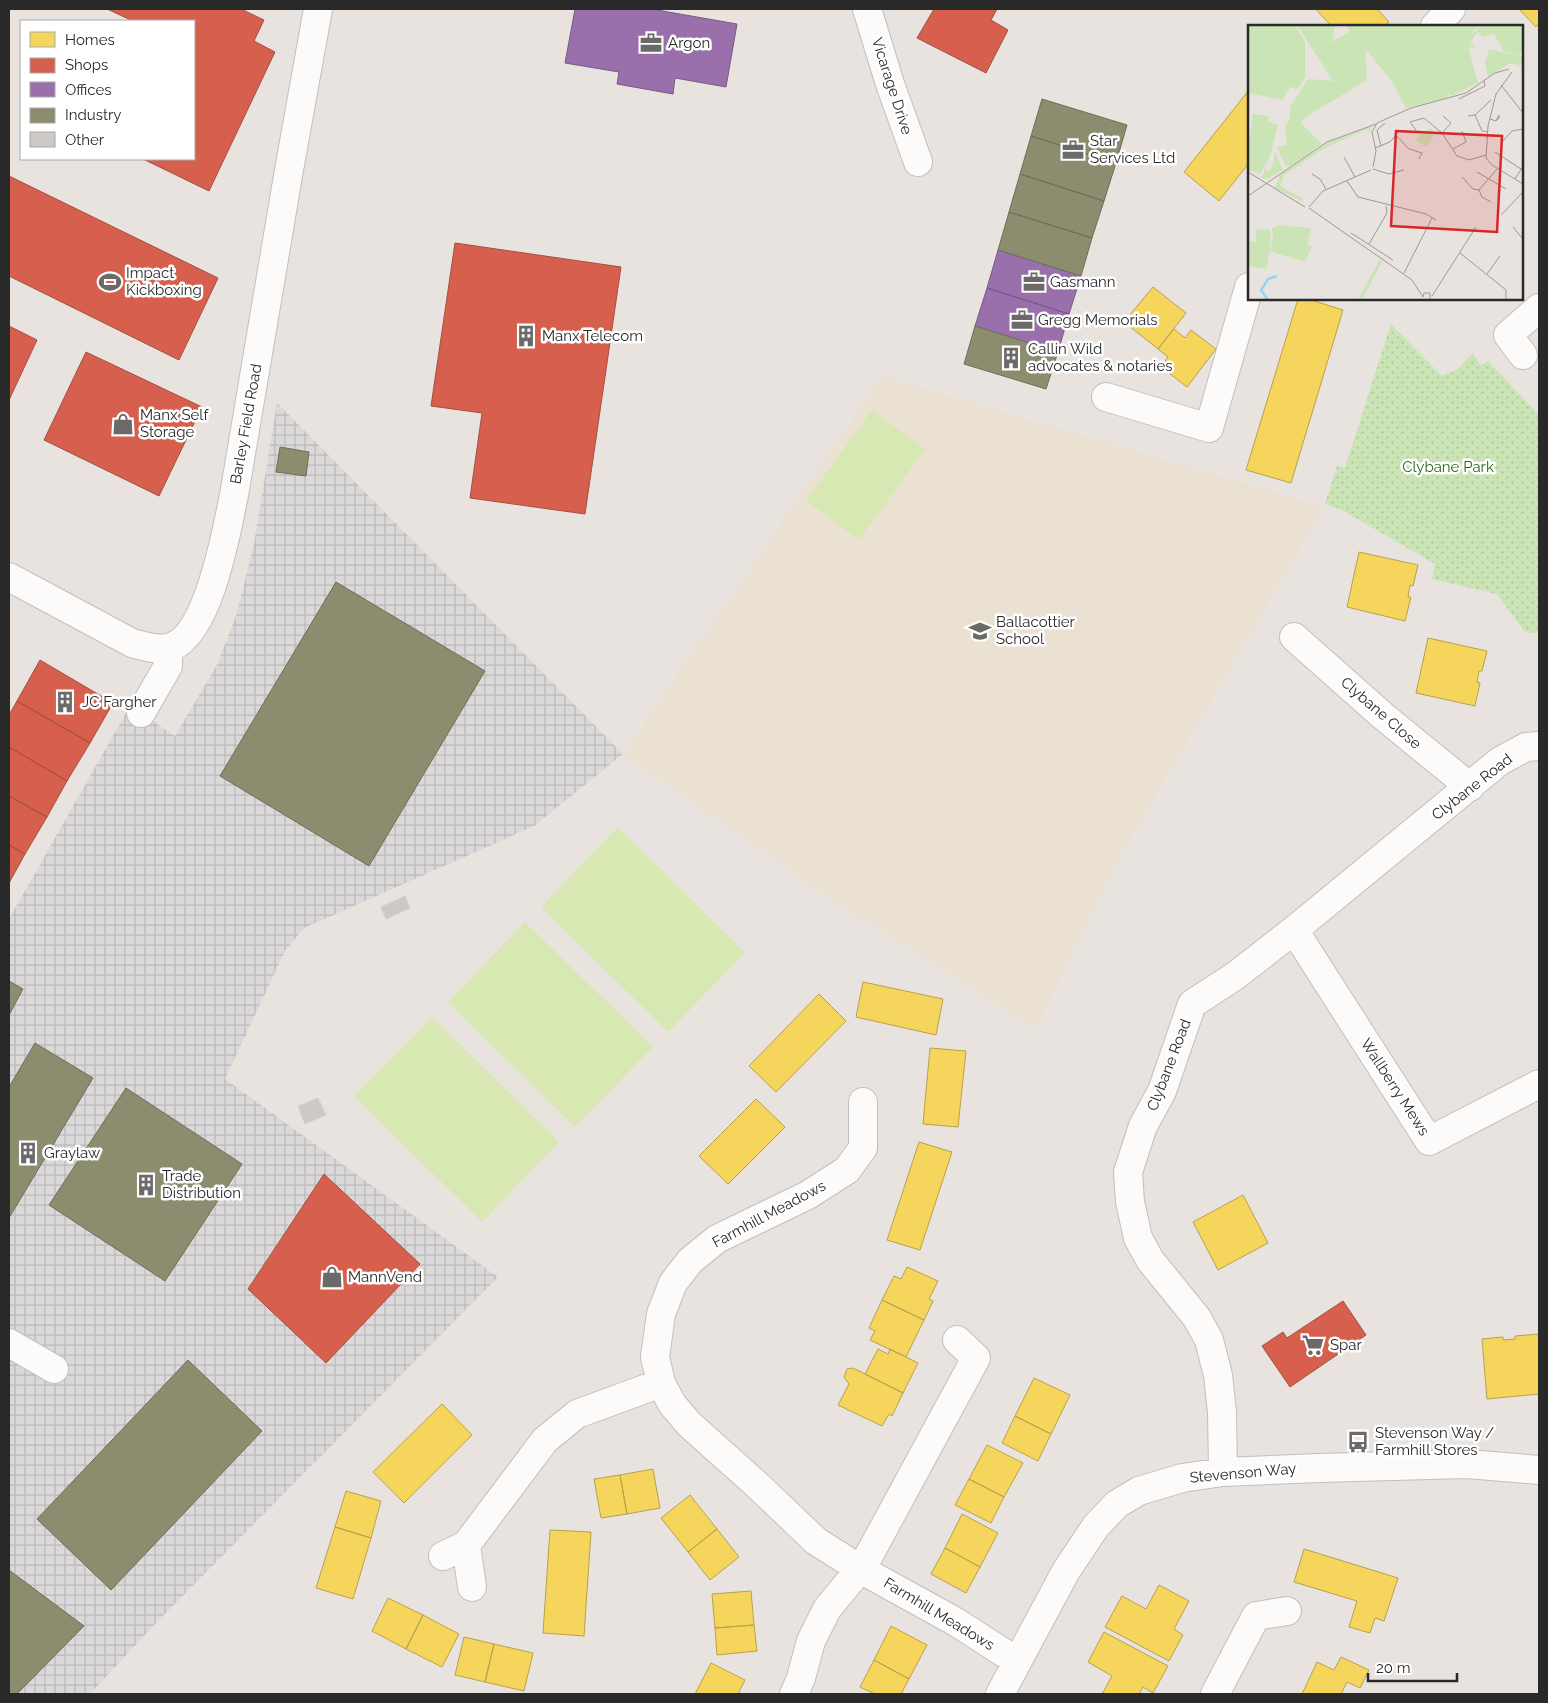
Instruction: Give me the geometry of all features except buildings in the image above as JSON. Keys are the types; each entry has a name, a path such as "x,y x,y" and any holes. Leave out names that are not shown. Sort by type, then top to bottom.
{"street":[{"name":"Barley Field Road","path":"168,648 184,640 196,623 208,598 225,541 318,9"},
{"name":"Vicarage Drive","path":"867,9 890,84 918,162"},
{"path":"1436,25 1452,9"},
{"path":"1106,397 1209,428 1248,291"},
{"path":"1523,355 1508,335 1539,308"},
{"path":"9,577 132,643 150,648 168,648 168,666 141,713"},
{"name":"Clybane Close","path":"1294,637 1383,716 1470,787"},
{"name":"Clybane Road","path":"1223,1472 1222,1412 1218,1375 1210,1340 1197,1318 1150,1260 1138,1238 1130,1202 1128,1172 1143,1126 1162,1091 1192,1004 1235,976 1294,930 1500,761 1526,747 1539,746"},
{"name":"Wallberry Mews","path":"1294,930 1429,1141 1539,1084"},
{"name":"Farmhill Meadows","path":"863,1102 863,1148 847,1170 808,1195 717,1239 690,1261 673,1283 661,1314 655,1357 661,1383 672,1404 689,1424 816,1541 860,1569 956,1622 1018,1660"},
{"path":"9,1344 54,1369"},
{"path":"794,1694 801,1678 811,1641 827,1609 860,1569 976,1354"},
{"path":"472,1587 454,1550 545,1440 577,1414 661,1383"},
{"name":"Stevenson Way","path":"1000,1694 1066,1572 1096,1526 1117,1504 1139,1490 1182,1478 1223,1472 1468,1464 1539,1470"},
{"path":"1215,1694 1256,1616 1287,1611"}],"shaded area":[{"name":"Ballacottier School","path":"882,376 1324,507 1114,867 1036,1028 839,904 623,754"},
{"path":"277,403 623,754 534,826 304,928 285,951 225,1079 498,1277 156,1623 90,1694 9,1694 9,919 130,706 175,736 217,665 236,616 254,544"}],"green space":[{"name":"Clybane Park","path":"1391,324 1442,376 1458,369 1473,353 1481,366 1488,361 1539,415 1539,633 1525,632 1497,594 1432,579 1435,564 1340,509 1325,504 1337,466 1345,468"},
{"path":"872,410 925,449 859,540 806,501"},
{"path":"618,827 745,953 668,1032 541,907"},
{"path":"525,922 653,1047 575,1127 448,1002"},
{"path":"432,1017 559,1142 482,1222 354,1096"}],"place":[{"name":"Argon","path":"651,43"},
{"name":"Star Services Ltd","path":"1073,150"},
{"name":"Impact Kickboxing","path":"110,282"},
{"name":"Gasmann","path":"1034,282"},
{"name":"Gregg Memorials","path":"1022,320"},
{"name":"Manx Telecom","path":"526,336"},
{"name":"Callin Wild advocates & notaries","path":"1011,358"},
{"name":"Manx Self Storage","path":"123,424"},
{"name":"Ballacottier School","path":"980,631"},
{"name":"JC Fargher","path":"65,702"},
{"name":"Graylaw","path":"28,1153"},
{"name":"Trade Distribution","path":"146,1185"},
{"name":"MannVend","path":"332,1277"},
{"name":"Spar","path":"1313,1345"},
{"name":"Stevenson Way / Farmhill Stores","path":"1358,1442"}]}
